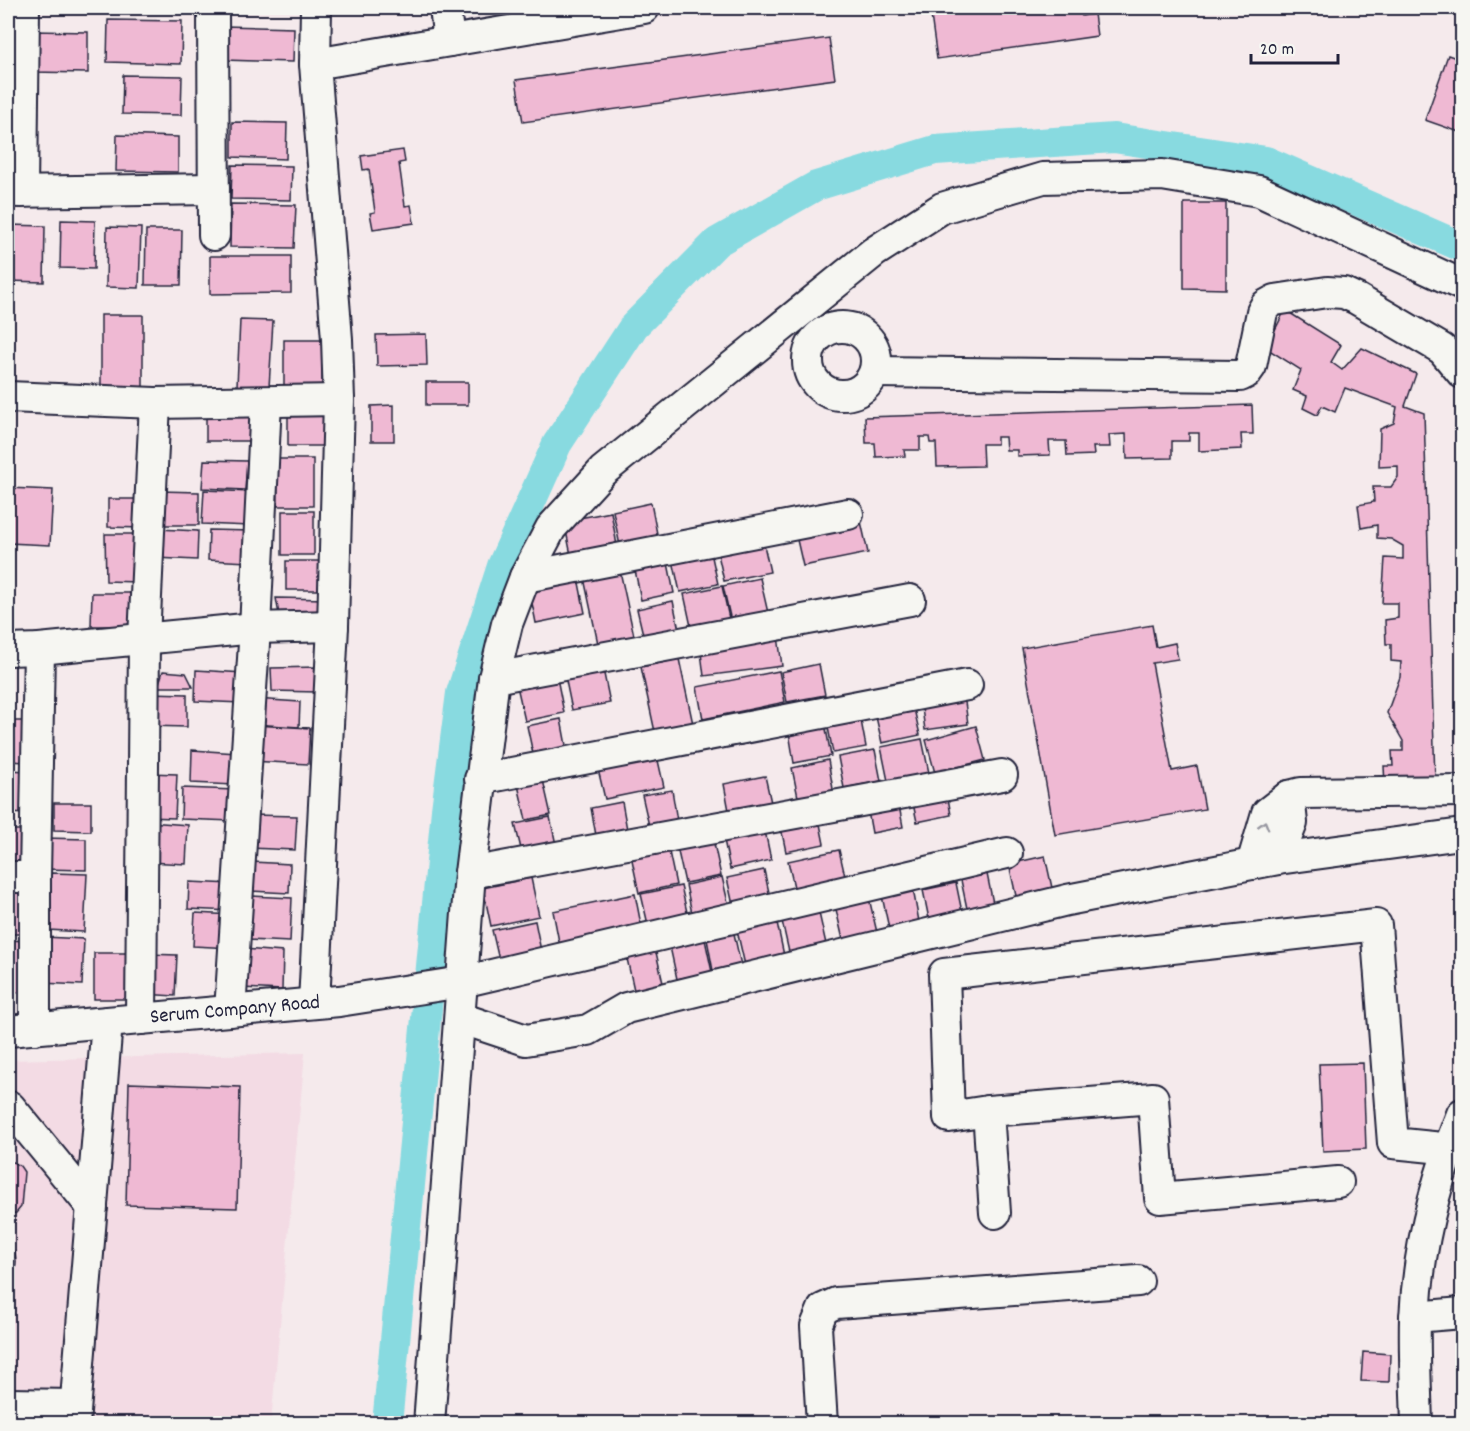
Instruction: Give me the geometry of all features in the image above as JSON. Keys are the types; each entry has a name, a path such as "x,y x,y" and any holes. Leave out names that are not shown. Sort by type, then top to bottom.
{"street":[{"path":"24,8 15,192 214,189"},
{"path":"213,8 214,235"},
{"path":"316,8 315,64 337,339 339,400 326,1002"},
{"path":"445,8 450,41"},
{"path":"315,64 644,8"},
{"path":"429,1424 460,1018 456,983 480,780 494,678 507,624 525,577 550,528 603,471 874,252 942,208 1042,178 1162,175 1260,191 1462,285"},
{"path":"875,372 1240,376 1246,373 1251,366 1262,312 1266,305 1275,300 1327,292 1344,293 1358,299 1414,332 1442,349 1462,373"},
{"path":"8,397 155,403 339,400"},
{"path":"230,1011 267,402"},
{"path":"141,1019 144,639 155,403"},
{"path":"525,577 848,514"},
{"path":"494,678 910,600"},
{"path":"8,650 255,628 333,626"},
{"path":"21,1030 21,877 39,649"},
{"path":"480,780 967,685"},
{"path":"470,873 1002,775"},
{"path":"1265,861 1292,823 1289,796 1300,793 1462,791"},
{"path":"460,1018 526,1040 588,1030 626,1008 1067,900 1265,861 1462,834"},
{"name":"Serum Company Road","path":"21,1030 326,1002 456,983 1007,853"},
{"path":"1338,1182 1160,1198 1153,1098 949,1117 944,974 1376,925 1393,1143 1455,1150"},
{"path":"8,1404 74,1414 107,1022"},
{"path":"8,1107 92,1207"},
{"path":"988,1112 995,1213"},
{"path":"1417,1424 1415,1317 1423,1252 1433,1198 1455,1150 1462,1114"},
{"path":"822,1424 816,1326 823,1309 836,1303 1138,1281"},
{"path":"1415,1317 1462,1313"}],"shaded area":[{"path":"305,1053 271,1423 8,1424 8,1060"}],"building":[{"path":"930,8 1081,8 1082,16 1094,14 1097,36 937,59"},
{"path":"108,20 182,21 181,64 107,62"},
{"path":"224,26 294,28 293,62 224,60"},
{"path":"32,31 88,32 88,73 32,72"},
{"path":"829,38 835,79 523,122 516,80"},
{"path":"1448,55 1462,60 1462,133 1425,120"},
{"path":"123,75 182,76 181,115 122,114"},
{"path":"232,122 287,123 286,159 232,157"},
{"path":"117,135 178,137 178,172 116,171"},
{"path":"403,150 405,162 399,163 405,206 411,205 414,223 373,229 370,213 375,212 369,169 363,170 361,156"},
{"path":"232,165 292,166 291,200 231,199"},
{"path":"1184,203 1226,203 1226,289 1184,288"},
{"path":"231,204 296,205 294,248 230,247"},
{"path":"61,220 95,221 94,269 60,268"},
{"path":"8,225 45,226 44,282 8,281"},
{"path":"107,227 141,228 139,288 106,287"},
{"path":"146,230 182,230 181,285 145,285"},
{"path":"210,256 291,256 291,293 210,294"},
{"path":"1285,310 1341,345 1331,362 1342,370 1362,348 1416,374 1405,406 1424,413 1435,781 1385,785 1384,766 1393,766 1392,751 1403,751 1403,741 1387,713 1400,677 1401,662 1391,661 1391,644 1386,644 1385,620 1398,618 1398,603 1382,603 1385,558 1403,559 1403,546 1391,539 1377,538 1377,525 1361,528 1358,505 1374,502 1373,487 1391,487 1398,477 1398,466 1379,467 1380,429 1394,423 1397,407 1345,388 1335,412 1322,406 1317,415 1303,408 1307,396 1293,390 1301,370 1266,348"},
{"path":"101,315 143,315 143,392 101,392"},
{"path":"240,320 273,321 269,387 237,386"},
{"path":"426,334 427,365 377,366 376,335"},
{"path":"284,340 322,340 322,396 284,396"},
{"path":"426,382 468,382 468,405 426,405"},
{"path":"394,405 394,441 371,441 371,406"},
{"path":"1252,405 1253,434 1241,434 1242,449 1199,451 1199,433 1189,433 1189,441 1172,441 1172,458 1127,459 1126,434 1109,435 1110,447 1093,447 1094,455 1067,456 1066,441 1049,441 1050,455 1017,456 1017,450 1006,450 1005,437 997,437 997,444 982,444 983,466 937,467 936,443 930,443 929,437 920,437 920,450 904,450 905,456 876,457 875,443 866,443 865,417"},
{"path":"206,414 256,414 256,441 206,441"},
{"path":"288,414 332,414 332,446 288,446"},
{"path":"277,459 313,459 313,506 278,506"},
{"path":"204,460 247,461 245,490 202,488"},
{"path":"8,488 53,490 50,545 8,543"},
{"path":"204,490 251,492 250,526 202,524"},
{"path":"159,491 199,492 199,525 159,525"},
{"path":"108,499 142,499 142,528 108,527"},
{"path":"651,503 659,544 621,551 613,511"},
{"path":"282,511 314,511 314,555 282,555"},
{"path":"611,512 618,551 572,560 564,521"},
{"path":"860,517 868,553 803,566 795,531"},
{"path":"158,529 198,531 197,560 156,558"},
{"path":"209,530 251,531 249,562 208,560"},
{"path":"105,534 138,534 138,582 106,581"},
{"path":"762,536 770,572 724,581 716,545"},
{"path":"710,548 718,584 680,592 672,556"},
{"path":"667,558 674,593 641,600 634,565"},
{"path":"286,561 329,561 329,590 286,590"},
{"path":"620,571 636,645 600,653 584,578"},
{"path":"578,578 585,613 536,623 529,588"},
{"path":"760,578 768,613 731,621 723,586"},
{"path":"722,586 730,623 692,631 684,594"},
{"path":"92,593 133,593 132,626 91,626"},
{"path":"276,598 326,599 322,620 280,620"},
{"path":"673,601 680,635 645,643 637,609"},
{"path":"1152,625 1156,647 1175,643 1178,659 1152,663 1172,771 1197,766 1205,809 1055,835 1022,648"},
{"path":"778,636 782,666 704,676 700,645"},
{"path":"679,659 693,724 655,732 641,667"},
{"path":"819,664 825,695 787,702 781,672"},
{"path":"318,667 318,692 272,691 271,668"},
{"path":"603,669 610,703 572,710 565,676"},
{"path":"196,670 244,673 242,703 195,701"},
{"path":"163,671 186,673 193,687 158,687"},
{"path":"779,671 785,702 703,719 697,687"},
{"path":"557,678 564,713 525,721 517,686"},
{"path":"148,693 187,694 187,727 148,726"},
{"path":"964,695 968,724 925,730 921,701"},
{"path":"254,699 300,702 299,727 253,724"},
{"path":"912,700 920,735 882,743 874,708"},
{"path":"859,710 866,747 833,753 826,717"},
{"path":"824,718 831,756 794,763 788,726"},
{"path":"561,719 568,756 535,763 527,726"},
{"path":"8,721 29,721 27,762 8,761"},
{"path":"252,725 310,728 308,764 250,761"},
{"path":"976,726 985,760 935,773 926,740"},
{"path":"922,739 929,773 888,781 881,747"},
{"path":"192,750 237,753 235,785 191,783"},
{"path":"875,750 881,781 844,788 838,757"},
{"path":"657,756 664,787 605,799 598,769"},
{"path":"828,760 834,795 799,802 792,768"},
{"path":"8,770 27,771 26,814 8,813"},
{"path":"148,773 177,774 175,818 146,817"},
{"path":"765,776 772,807 730,816 724,784"},
{"path":"543,780 551,815 526,820 518,785"},
{"path":"946,787 951,815 917,822 911,794"},
{"path":"182,788 235,790 233,821 181,819"},
{"path":"672,790 677,821 649,826 642,795"},
{"path":"898,800 903,827 872,833 867,806"},
{"path":"622,802 628,835 597,841 591,808"},
{"path":"54,803 91,803 91,831 54,830"},
{"path":"817,809 824,844 786,852 779,818"},
{"path":"251,815 297,816 295,850 250,848"},
{"path":"550,817 558,854 524,861 515,824"},
{"path":"149,822 188,825 186,864 148,862"},
{"path":"764,826 771,860 730,869 723,835"},
{"path":"8,830 25,830 25,865 8,865"},
{"path":"44,838 86,839 86,870 43,869"},
{"path":"713,839 721,876 685,883 677,847"},
{"path":"668,847 676,885 639,893 631,855"},
{"path":"839,850 847,885 796,896 788,861"},
{"path":"1045,856 1054,897 1018,905 1009,864"},
{"path":"252,862 290,864 289,893 251,891"},
{"path":"764,870 772,906 735,914 727,878"},
{"path":"51,873 87,874 84,932 48,930"},
{"path":"987,874 995,913 969,918 961,880"},
{"path":"722,877 731,915 694,923 686,885"},
{"path":"531,878 539,916 491,926 483,888"},
{"path":"189,882 233,884 232,911 188,909"},
{"path":"956,883 963,917 930,924 923,890"},
{"path":"8,886 27,887 24,934 8,934"},
{"path":"681,886 689,921 649,929 641,894"},
{"path":"913,889 920,927 890,933 882,896"},
{"path":"635,894 642,930 560,947 553,911"},
{"path":"251,896 292,898 290,942 248,940"},
{"path":"869,898 878,937 844,944 835,905"},
{"path":"195,913 233,915 232,948 193,946"},
{"path":"819,913 828,953 791,961 782,921"},
{"path":"776,918 786,965 747,974 736,926"},
{"path":"535,921 541,951 499,960 492,930"},
{"path":"733,929 742,970 714,976 706,934"},
{"path":"704,935 712,972 677,979 669,942"},
{"path":"44,937 84,939 82,985 42,983"},
{"path":"8,940 27,941 27,993 8,992"},
{"path":"655,948 663,983 634,990 626,954"},
{"path":"243,949 283,952 282,990 241,988"},
{"path":"94,953 128,953 128,999 94,999"},
{"path":"145,954 177,955 175,996 143,994"},
{"path":"1363,1063 1366,1149 1323,1151 1319,1064"},
{"path":"129,1083 240,1087 237,1208 126,1205"},
{"path":"8,1161 20,1166 24,1172 21,1207 16,1213 8,1214"},
{"path":"8,1247 15,1252 16,1261 13,1292 8,1297"},
{"path":"1363,1352 1390,1354 1389,1382 1361,1381"}],"waterway":[{"path":"387,1424 446,810 461,693 502,566 557,444 634,326 717,242 816,186 935,150 1114,138 1266,161 1462,247"}]}
